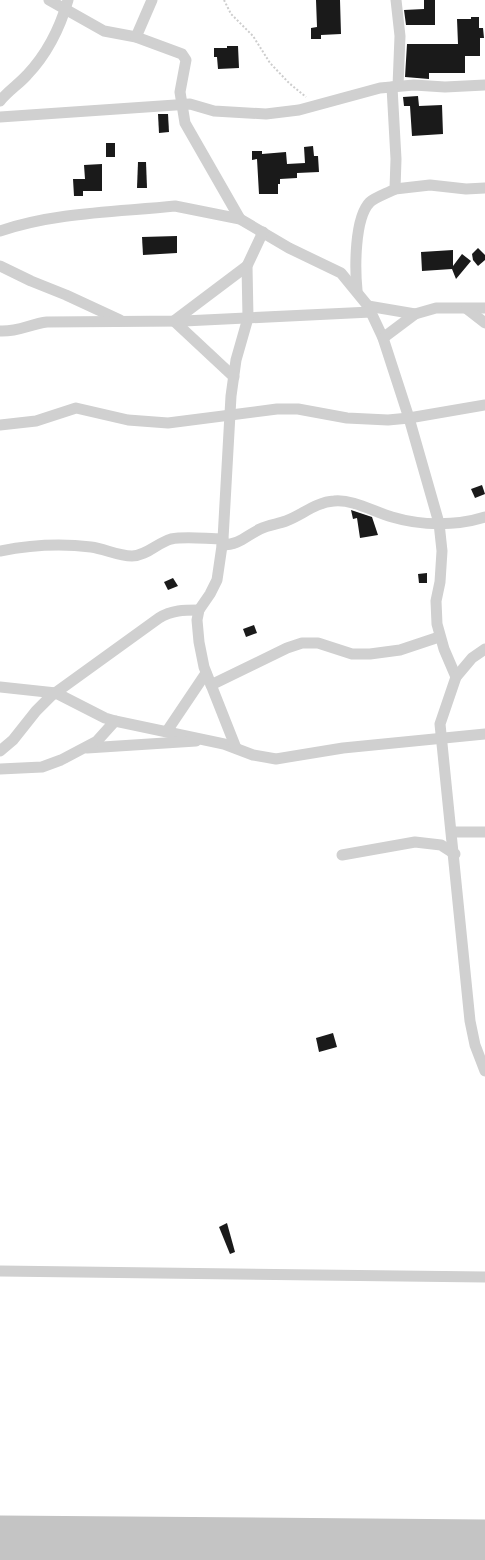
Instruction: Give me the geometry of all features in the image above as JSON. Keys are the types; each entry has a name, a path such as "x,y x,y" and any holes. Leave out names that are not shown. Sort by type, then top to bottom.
{"street":[{"path":"49,0 67,4 87,23 104,31 136,37 178,52 184,57 186,64 180,92 182,113 189,133 240,219"},
{"path":"136,37 152,0"},
{"path":"395,189 395,87 400,36 396,0"},
{"path":"0,101 27,75 42,57 54,37 67,4"},
{"path":"0,117 195,105 214,111 250,114 282,113 316,106 362,92 395,87 485,85"},
{"path":"357,290 356,258 362,216 370,202 395,189 430,185 466,189 485,188"},
{"path":"0,231 24,222 68,216 175,206 240,219 288,248 341,273 357,290 370,309 383,338 409,418 439,523 442,551 435,612 439,636 456,677"},
{"path":"236,748 206,673 201,655 197,626 199,610 210,594 217,580 222,542 234,377 248,318 247,266 263,232"},
{"path":"0,266 123,321"},
{"path":"174,321 247,266"},
{"path":"383,338 415,314 436,308 485,308"},
{"path":"0,331 16,331 47,322 174,321 248,318 370,309 415,314"},
{"path":"467,309 485,323"},
{"path":"174,321 234,377"},
{"path":"0,425 36,421 76,408 112,418 148,422 188,422 264,410 298,409 347,418 388,420 409,418 485,405"},
{"path":"0,551 39,545 59,545 92,548 132,556 140,555 171,539 241,542 264,528 298,516 321,504 335,501 350,503 394,518 439,523 458,524 485,516"},
{"path":"0,750 13,740 36,711 56,693 165,614 180,610 199,610"},
{"path":"211,685 287,648 302,643 318,643 352,654 370,654 396,651 439,636"},
{"path":"485,649 472,658 456,677 440,724 455,854 470,1021 475,1045 485,1072"},
{"path":"167,731 206,673"},
{"path":"0,687 56,693 105,718 207,740 261,757 283,759 320,751 442,737 485,734"},
{"path":"0,769 42,767 85,749 97,741 116,721"},
{"path":"85,749 207,740"},
{"path":"452,832 485,832"},
{"path":"342,855 415,842 441,845 455,854"},
{"path":"0,1271 485,1277"}],"path":[{"path":"224,0 231,14 253,36 279,73 316,106"}],"building":[{"path":"316,0 340,0 341,34 321,35 321,39 311,39 311,28 317,27"},
{"path":"424,0 435,0 435,25 406,25 404,10 424,9"},
{"path":"471,17 479,17 479,28 483,28 484,38 480,38 480,56 465,56 465,73 429,73 429,79 405,77 407,44 458,44 457,19 471,19"},
{"path":"227,46 238,46 239,68 218,69 217,57 214,57 214,48 227,48"},
{"path":"418,96 419,106 442,105 443,134 412,136 410,106 404,106 403,97"},
{"path":"158,114 168,114 169,132 159,133"},
{"path":"106,143 115,143 115,157 106,157"},
{"path":"313,146 314,156 318,156 319,172 297,173 297,178 280,179 280,184 278,184 278,194 259,194 257,159 252,160 252,151 262,151 262,154 286,152 287,164 305,163 304,147"},
{"path":"138,162 146,162 147,188 137,188"},
{"path":"102,164 102,191 83,191 83,196 74,196 73,179 85,179 84,165"},
{"path":"177,236 177,253 143,255 142,237"},
{"path":"478,248 485,255 485,260 478,266 473,260 472,254"},
{"path":"453,250 453,266 462,254 471,261 456,279 452,269 422,271 421,252"},
{"path":"482,485 485,494 475,498 471,489"},
{"path":"351,510 372,517 378,535 360,538 357,518 353,519"},
{"path":"427,573 427,583 419,583 418,574"},
{"path":"173,578 178,586 168,590 164,582"},
{"path":"254,625 257,633 246,637 243,629"},
{"path":"333,1033 337,1047 319,1052 316,1038"},
{"path":"227,1223 235,1252 230,1254 219,1227"}],"runway":[{"path":"0,1553 485,1557"}]}
